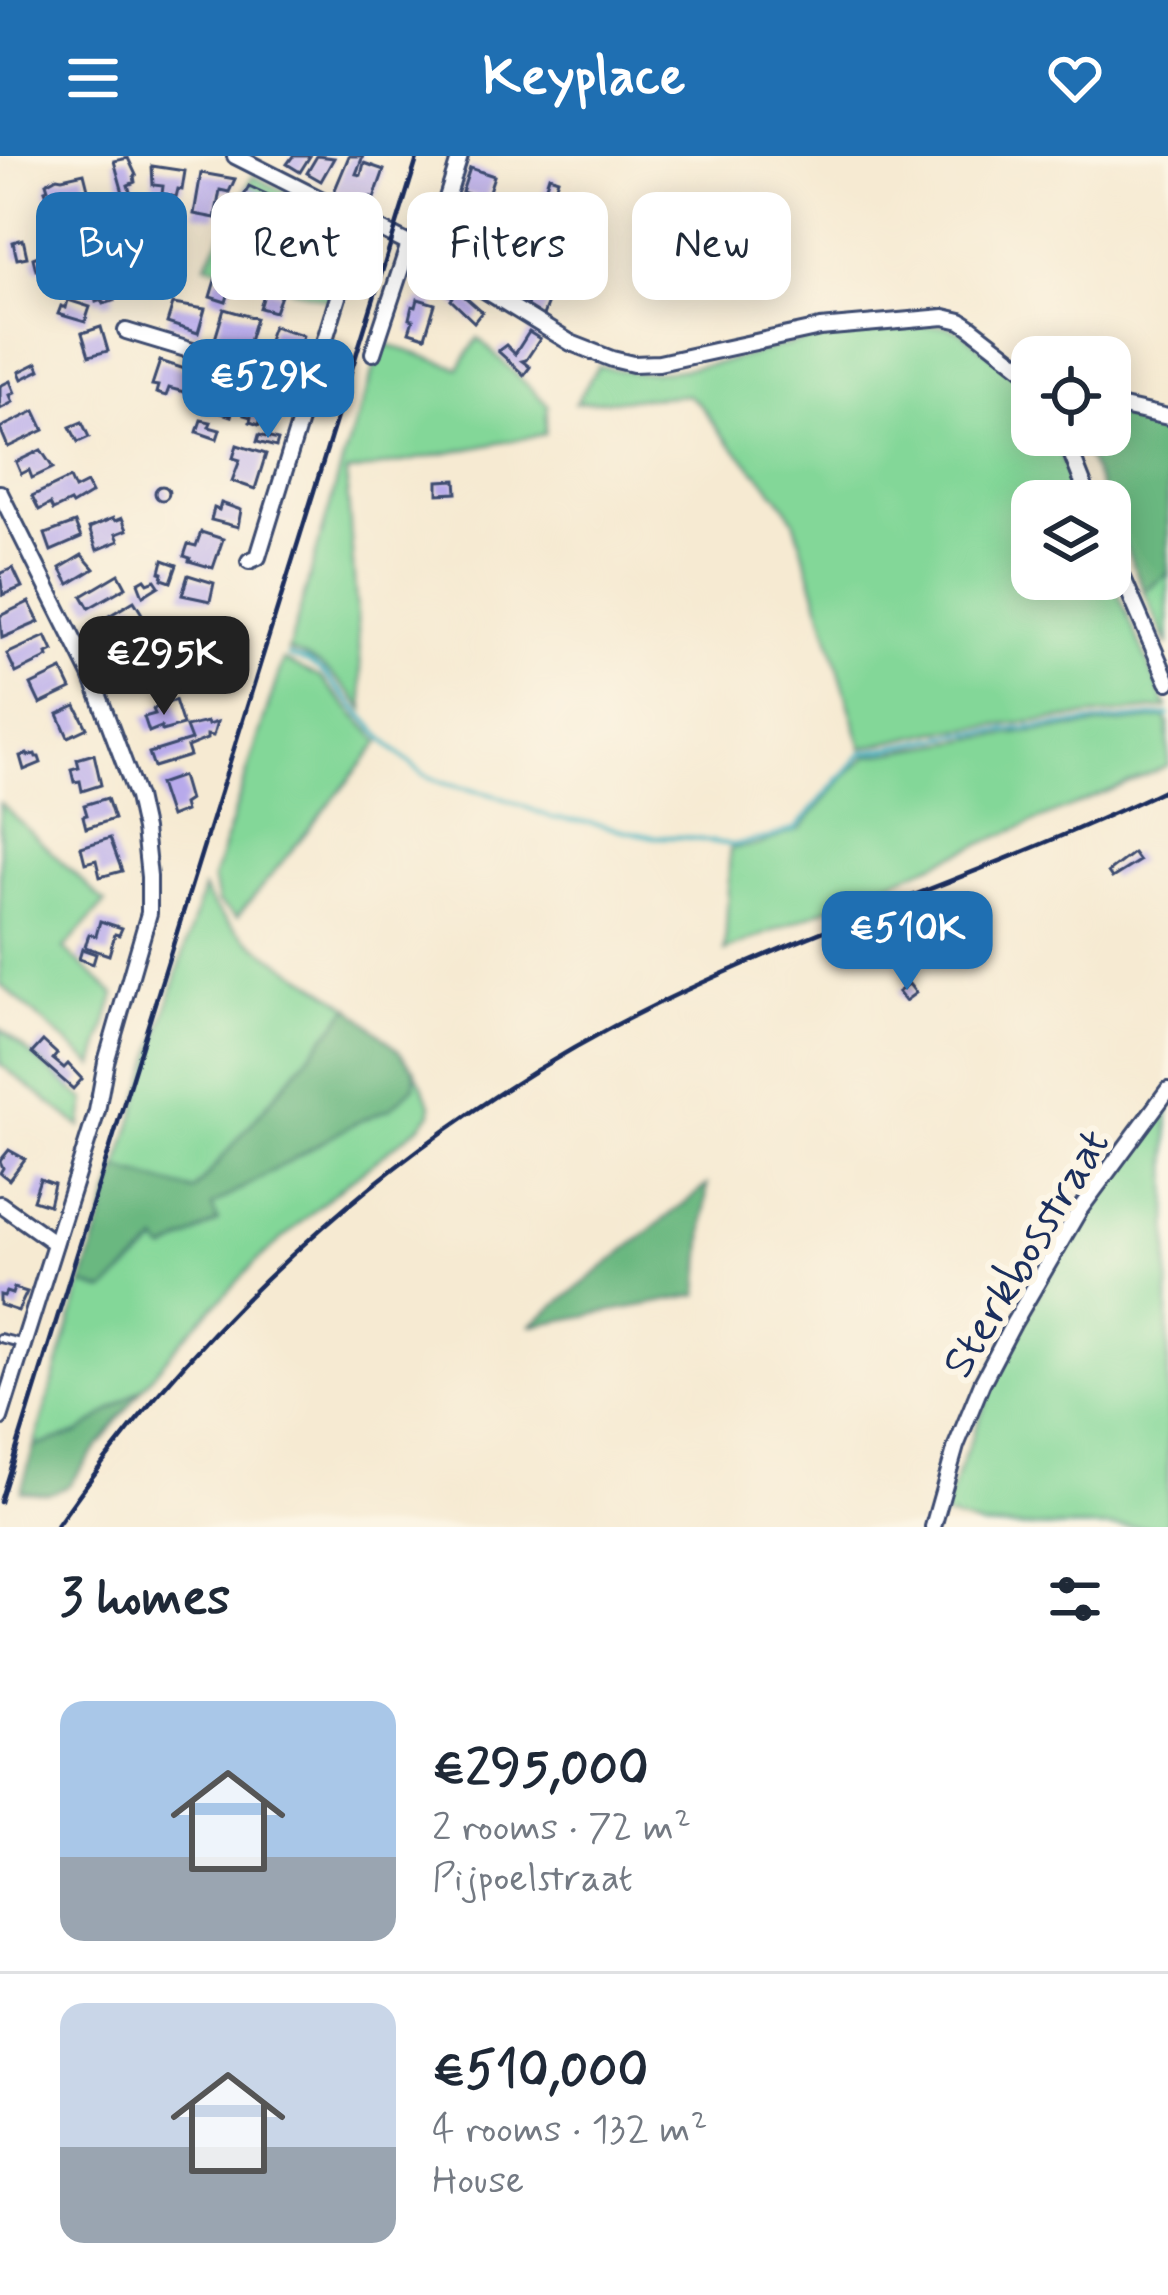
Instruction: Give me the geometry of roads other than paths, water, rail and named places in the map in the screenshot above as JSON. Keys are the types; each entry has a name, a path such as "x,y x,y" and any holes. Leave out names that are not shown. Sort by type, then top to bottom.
{"street":[{"path":"235,156 308,192"},
{"path":"449,192 460,156"},
{"path":"373,353 407,250"},
{"path":"249,561 258,557 338,300"},
{"path":"498,300 571,343 633,364 686,359 820,328 944,317 961,321 1011,359"},
{"path":"126,331 312,387"},
{"path":"1131,408 1168,416"},
{"path":"0,493 91,676 137,797 149,877 149,914 97,1111 0,1418"},
{"path":"1131,597 1168,682"},
{"name":"Sterkbosstraat","path":"933,1527 956,1446 1013,1324 1080,1210 1168,1090"},
{"path":"0,1204 56,1243"}],"lane":[{"path":"0,1338 23,1344"}],"waterway":[{"path":"288,656 325,674 392,748 423,774 443,783 497,796 553,818 654,837 733,845 795,829 862,753 957,735 1168,715"}],"railway":[{"path":"0,1502 418,156"},
{"path":"56,1527 116,1445 250,1295 324,1226 483,1104 569,1051 721,974 1168,788"}]}
